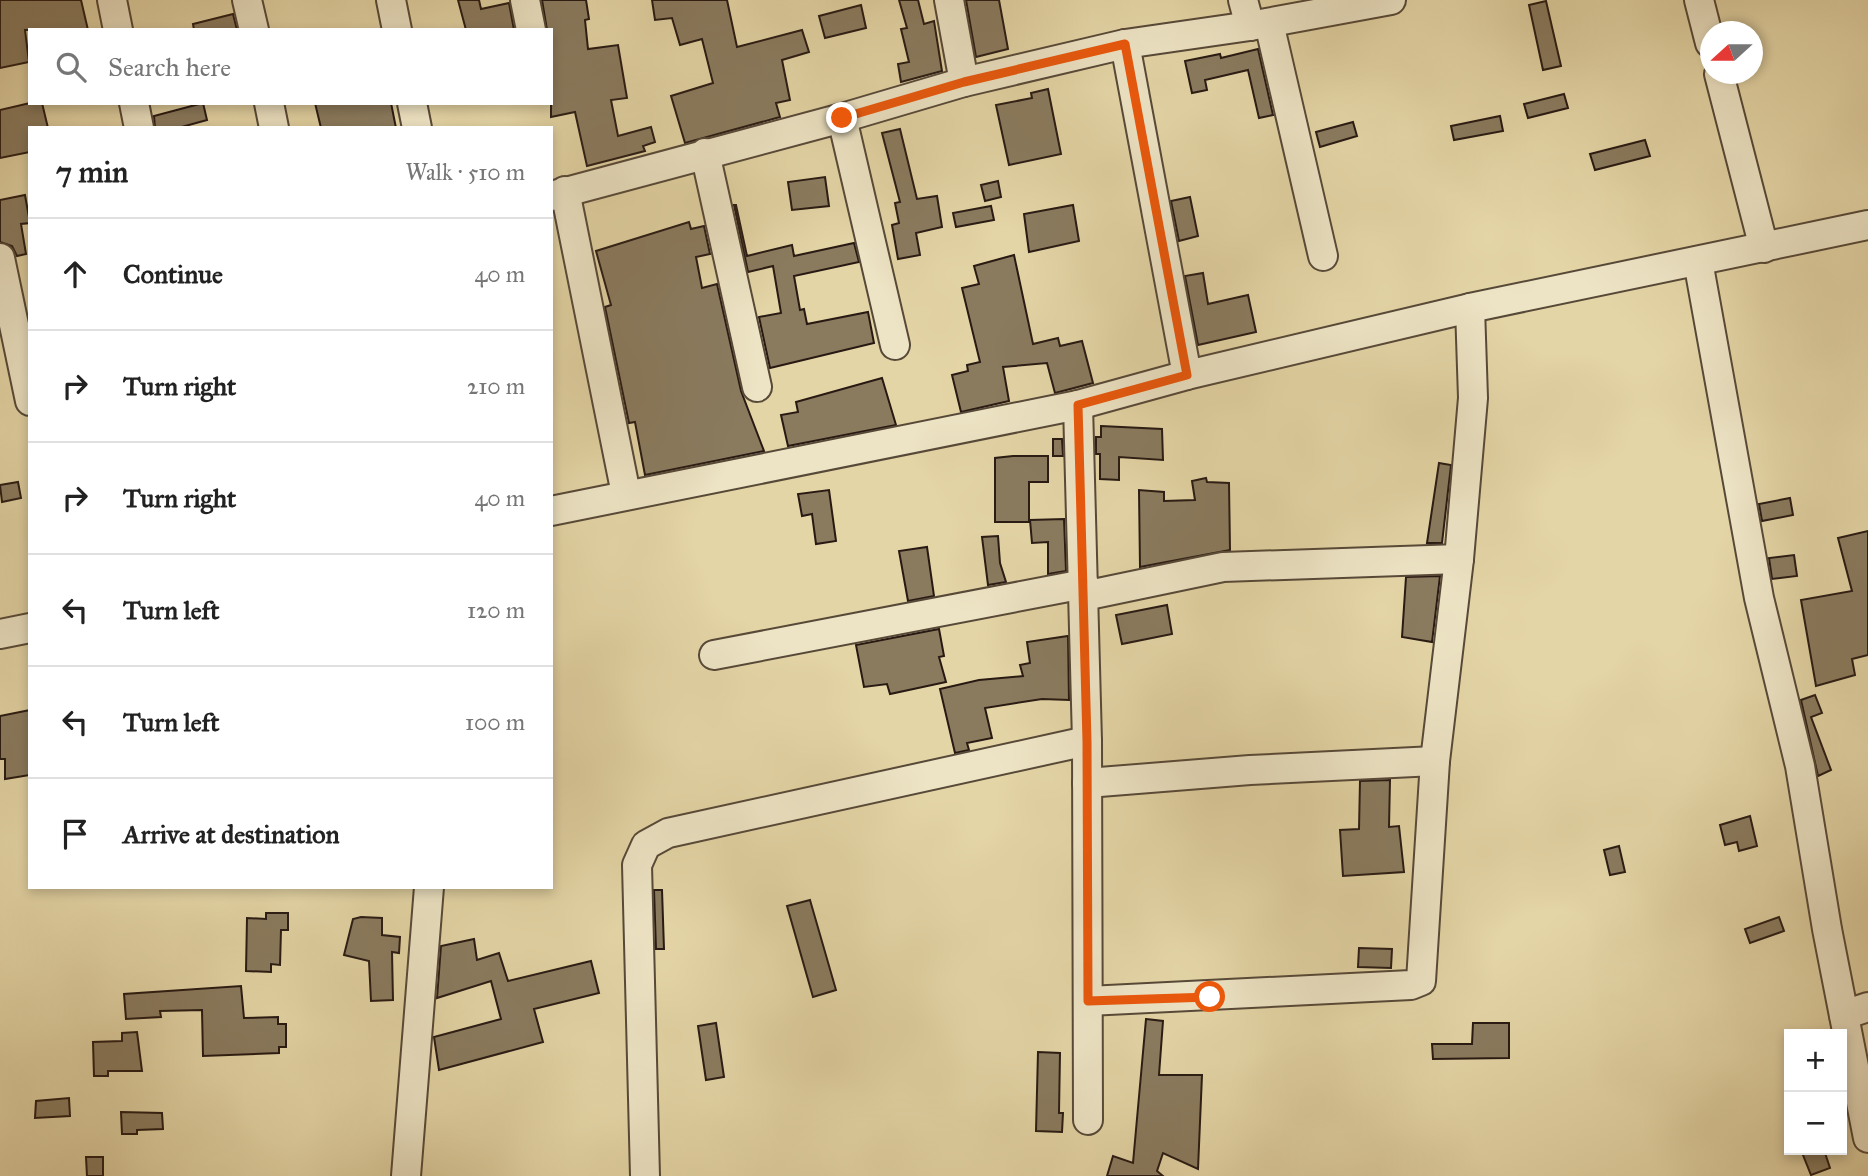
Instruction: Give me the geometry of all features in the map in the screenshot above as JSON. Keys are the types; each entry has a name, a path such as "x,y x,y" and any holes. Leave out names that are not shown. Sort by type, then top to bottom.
{"street":[{"path":"112,0 118,28"},
{"path":"247,0 254,28"},
{"path":"391,0 397,28"},
{"path":"524,0 531,28"},
{"path":"949,0 964,82"},
{"path":"1699,0 1704,21"},
{"path":"626,494 558,193 842,118 964,82 1125,44 1254,16 1383,1"},
{"path":"1254,16 1323,257"},
{"path":"1125,44 1187,375"},
{"path":"1722,84 1765,248"},
{"path":"134,105 139,126"},
{"path":"269,105 274,126"},
{"path":"412,105 417,126"},
{"path":"842,118 895,345"},
{"path":"705,153 757,387"},
{"path":"553,511 1078,405 1187,375 1470,308 1868,225"},
{"path":"0,258 28,393"},
{"path":"1698,261 1759,598 1800,766 1814,857 1856,1011 1868,1139"},
{"path":"1088,1001 1417,984 1422,978 1435,761 1459,559 1473,398 1470,308"},
{"path":"1078,405 1087,741 1088,1120"},
{"path":"714,655 1223,567 1459,559"},
{"path":"0,634 28,628"},
{"path":"645,1176 637,865 646,845 668,833 1087,741"},
{"path":"1087,783 1250,769 1435,761"},
{"path":"406,1176 429,889"}],"building":[{"path":"0,0 81,0 88,28 28,28 25,30 28,62 0,68"},
{"path":"458,0 479,0 481,9 509,3 514,28 465,28"},
{"path":"542,0 586,0 589,19 585,20 588,49 618,45 627,98 611,100 618,136 651,127 655,142 643,146 645,151 587,166 575,112 551,117 553,28 547,28"},
{"path":"652,0 727,0 737,47 802,30 809,52 782,60 790,100 776,103 780,117 685,143 671,96 713,83 702,39 680,45 672,18 655,20"},
{"path":"899,0 918,0 924,24 934,21 942,71 901,82 898,64 909,62 901,29 907,28"},
{"path":"966,0 999,0 1008,49 976,57"},
{"path":"1546,1 1561,66 1543,70 1529,5"},
{"path":"861,5 866,28 825,38 819,16"},
{"path":"233,14 236,28 194,28 193,24"},
{"path":"1258,49 1273,115 1259,118 1248,70 1205,80 1207,90 1192,93 1185,61 1220,54 1221,58"},
{"path":"1048,89 1061,154 1009,165 996,105 1032,98 1031,93"},
{"path":"1564,94 1568,108 1528,118 1524,104"},
{"path":"28,103 42,105 48,126 28,126 28,152 0,158 0,110"},
{"path":"203,105 207,120 185,126 155,126 154,116"},
{"path":"315,105 391,105 396,126 321,126"},
{"path":"1500,116 1503,131 1454,140 1451,126"},
{"path":"1353,122 1357,136 1320,147 1316,132"},
{"path":"900,129 917,199 937,196 942,227 916,233 920,255 898,259 892,225 899,223 895,203 900,202 882,133"},
{"path":"1645,140 1650,156 1595,170 1590,154"},
{"path":"825,177 829,206 792,210 788,182"},
{"path":"998,181 1001,197 985,201 981,185"},
{"path":"25,195 28,223 21,224 26,254 17,256 12,246 0,242 0,200"},
{"path":"1190,197 1198,236 1179,241 1171,201"},
{"path":"734,205 747,256 792,245 794,256 854,243 859,262 794,276 800,310 804,309 807,324 868,312 874,343 770,368 759,317 781,313 773,266 748,272"},
{"path":"1073,205 1079,241 1029,252 1024,214"},
{"path":"991,206 994,220 956,227 953,213"},
{"path":"689,222 691,229 704,226 710,254 696,257 702,288 717,284 741,391 764,451 645,475 635,422 629,423 605,307 611,305 596,251"},
{"path":"1014,255 1033,344 1058,338 1060,346 1082,341 1093,383 1055,393 1047,363 1003,367 1009,401 961,412 952,375 968,371 967,365 980,362 962,288 979,284 974,266"},
{"path":"1203,273 1208,304 1248,295 1256,332 1198,345 1185,276"},
{"path":"882,378 896,425 788,446 781,415 798,412 796,402"},
{"path":"1101,426 1162,429 1163,460 1119,457 1119,480 1100,479 1100,454 1096,454 1096,437 1101,437"},
{"path":"1053,439 1062,439 1063,456 1053,456"},
{"path":"1048,456 1048,482 1029,482 1029,522 995,522 995,458"},
{"path":"1439,463 1451,465 1442,543 1427,543"},
{"path":"1206,478 1207,482 1229,483 1230,550 1140,567 1139,490 1164,492 1164,501 1195,500 1192,481"},
{"path":"18,482 21,498 2,502 0,485"},
{"path":"829,490 836,541 816,544 812,514 802,516 798,494"},
{"path":"1790,498 1793,515 1762,521 1759,504"},
{"path":"1064,519 1066,571 1048,574 1048,542 1032,543 1030,520"},
{"path":"1868,531 1868,655 1852,659 1855,675 1816,686 1801,600 1852,591 1838,538"},
{"path":"998,536 1000,563 1006,582 988,585 982,537"},
{"path":"927,547 934,596 908,601 899,551"},
{"path":"1794,555 1797,576 1772,579 1769,558"},
{"path":"1440,576 1432,642 1402,637 1406,577"},
{"path":"1167,605 1172,634 1122,644 1116,615"},
{"path":"939,629 944,656 939,657 946,682 890,694 887,684 864,687 856,645"},
{"path":"1068,636 1069,700 1042,699 985,708 992,738 967,743 969,750 955,753 940,689 979,680 1023,676 1020,665 1030,663 1027,642"},
{"path":"1815,695 1822,713 1811,717 1831,770 1818,776 1801,700"},
{"path":"28,710 28,775 5,779 5,759 0,759 0,716"},
{"path":"1390,780 1389,827 1399,826 1404,872 1343,876 1340,830 1359,829 1360,781"},
{"path":"1750,816 1757,846 1739,851 1737,842 1725,845 1720,825"},
{"path":"1619,846 1625,872 1610,875 1604,850"},
{"path":"654,890 662,890 664,949 656,949"},
{"path":"810,900 836,990 813,997 787,906"},
{"path":"266,913 288,913 288,930 281,930 280,965 271,964 271,972 246,971 247,918 266,919"},
{"path":"1779,917 1784,931 1750,943 1745,929"},
{"path":"382,918 382,935 400,937 399,953 392,952 393,1000 371,1001 369,961 344,955 353,919"},
{"path":"474,939 477,960 499,953 508,981 591,961 599,993 534,1009 543,1042 439,1070 434,1037 501,1019 491,981 437,998 441,946"},
{"path":"1359,948 1392,949 1391,968 1358,967"},
{"path":"241,986 244,1018 278,1017 278,1024 286,1024 286,1047 279,1047 279,1053 203,1056 202,1010 160,1011 161,1017 126,1019 124,994"},
{"path":"1146,1019 1163,1021 1159,1075 1202,1075 1198,1169 1163,1153 1157,1171 1163,1176 1107,1176 1113,1156 1133,1163"},
{"path":"716,1023 724,1077 706,1080 698,1026"},
{"path":"1473,1023 1509,1023 1509,1058 1433,1059 1432,1044 1472,1044"},
{"path":"137,1032 142,1071 108,1071 108,1076 94,1076 93,1042 122,1041 122,1033"},
{"path":"1038,1052 1060,1053 1059,1113 1063,1113 1062,1132 1036,1131"},
{"path":"69,1098 70,1116 35,1118 36,1101"},
{"path":"121,1112 162,1113 163,1129 137,1130 137,1134 122,1134"},
{"path":"1803,1155 1826,1155 1830,1168 1811,1175"},
{"path":"86,1157 103,1157 103,1176 87,1176"}],"route":[{"path":"842,118 964,82 1125,44 1187,375 1078,405 1087,741 1088,1001 1210,997"}]}
